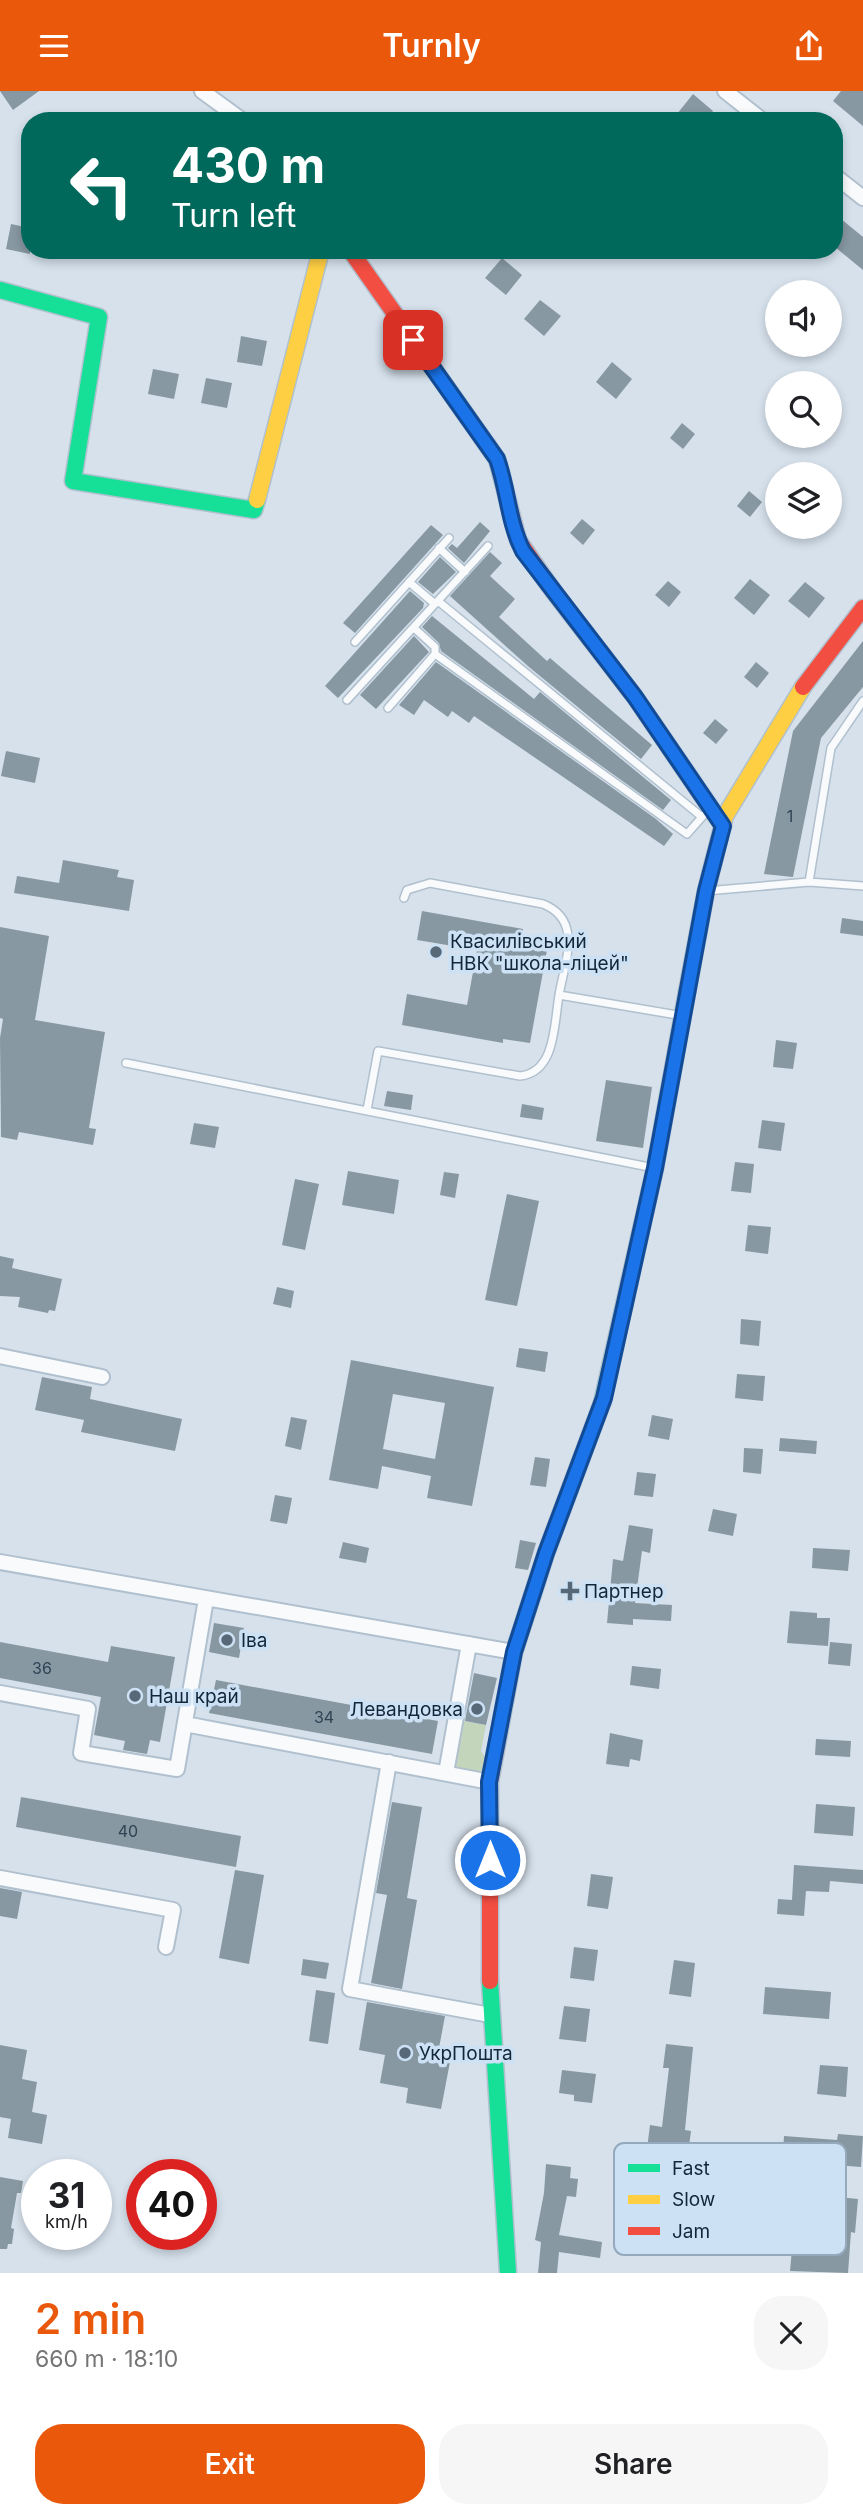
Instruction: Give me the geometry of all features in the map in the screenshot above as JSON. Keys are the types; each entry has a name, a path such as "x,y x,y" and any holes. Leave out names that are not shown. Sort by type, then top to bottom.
{"street":[{"path":"202,91 231,112"},
{"path":"725,91 752,112"},
{"path":"843,182 863,198"},
{"path":"0,290 99,317 73,481 254,510 319,259"},
{"path":"356,259 497,459 505,481 514,534 523,551 635,697 706,812 723,826"},
{"path":"508,2273 490,2015 489,1782 514,1652 546,1553 604,1398 655,1168 706,891 725,816 791,703 863,608"},
{"path":"0,1356 102,1377"},
{"path":"0,1562 514,1652"},
{"path":"0,1693 88,1710 81,1753 177,1769 206,1599"},
{"path":"446,1773 470,1644"},
{"path":"185,1724 489,1782"},
{"path":"389,1762 350,1989 490,2015"},
{"path":"0,1878 173,1910 166,1947"}],"lane":[{"path":"355,642 449,538"},
{"path":"347,700 488,546"},
{"path":"439,548 465,572"},
{"path":"409,582 706,812 687,834 435,654"},
{"path":"388,708 435,654 435,647 414,628"},
{"path":"808,882 831,748 863,701"},
{"path":"706,891 808,882 863,886"},
{"path":"367,1110 377,1051 520,1076 531,1075 546,1062 559,995 568,932 565,919 556,909 543,904 430,883 407,890 404,898"},
{"path":"559,995 683,1017"},
{"path":"126,1063 655,1168"}],"green space":[{"path":"463,1721 486,1725 481,1751 485,1757 483,1770 475,1773 456,1767"}],"building":[{"path":"0,91 39,91 13,110"},
{"path":"841,91 863,91 863,126 833,101"},
{"path":"693,94 713,111 712,112 679,112"},
{"path":"843,221 863,237 863,270 843,254"},
{"path":"11,224 21,226 21,252 6,249"},
{"path":"501,259 522,275 506,295 485,278"},
{"path":"540,300 561,316 544,336 524,319"},
{"path":"241,336 267,341 262,366 237,362"},
{"path":"612,362 632,379 616,399 596,382"},
{"path":"153,369 179,374 174,399 148,394"},
{"path":"206,378 232,383 227,408 201,403"},
{"path":"682,423 695,434 683,449 670,438"},
{"path":"749,491 762,502 750,517 737,506"},
{"path":"582,519 595,530 583,545 570,533"},
{"path":"480,522 490,531 464,563 448,548 452,544 457,548"},
{"path":"431,525 443,535 355,633 343,623"},
{"path":"490,552 502,563 490,576 515,599 499,617 547,661 550,658 652,745 641,759 529,667 450,596"},
{"path":"440,557 456,572 433,594 418,582"},
{"path":"750,579 770,595 754,615 734,598"},
{"path":"668,581 681,592 669,607 655,595"},
{"path":"805,582 825,598 809,618 788,601"},
{"path":"410,591 424,603 423,608 338,698 325,686"},
{"path":"432,616 534,699 540,692 671,800 663,810 441,651 439,643 422,627"},
{"path":"414,636 429,652 376,709 360,695"},
{"path":"863,641 863,687 821,738 793,877 764,874 793,731"},
{"path":"436,662 656,819 673,834 664,846 474,716 469,723 452,711 448,717 424,700 414,715 399,705"},
{"path":"756,662 769,673 757,688 744,677"},
{"path":"715,719 728,730 716,744 703,733"},
{"path":"6,751 40,758 35,783 1,776"},
{"path":"63,860 119,870 117,877 134,880 129,911 14,893 17,876 59,883"},
{"path":"422,911 523,929 522,934 549,939 530,1043 503,1039 503,1043 402,1025 407,994 467,1005 477,950 417,940"},
{"path":"842,918 863,921 863,936 840,933"},
{"path":"0,927 49,936 35,1020 105,1032 89,1128 96,1129 93,1145 19,1132 17,1140 1,1137 0,1038 3,1019 0,1018"},
{"path":"776,1040 797,1043 793,1069 773,1067"},
{"path":"606,1080 652,1087 643,1148 596,1141"},
{"path":"387,1091 413,1095 411,1110 384,1106"},
{"path":"522,1104 544,1108 542,1120 520,1117"},
{"path":"762,1120 785,1123 781,1151 758,1148"},
{"path":"194,1123 219,1127 215,1148 190,1144"},
{"path":"735,1162 754,1164 751,1193 731,1191"},
{"path":"348,1171 399,1180 394,1214 342,1205"},
{"path":"444,1172 459,1174 455,1198 440,1195"},
{"path":"295,1179 319,1184 305,1250 282,1245"},
{"path":"507,1194 539,1201 517,1306 485,1300"},
{"path":"748,1225 771,1227 768,1254 745,1251"},
{"path":"0,1256 14,1259 12,1268 62,1279 55,1311 49,1310 48,1313 18,1307 20,1297 0,1296"},
{"path":"277,1287 294,1291 291,1308 273,1304"},
{"path":"741,1319 761,1321 759,1346 740,1344"},
{"path":"519,1348 548,1352 545,1372 516,1367"},
{"path":"351,1360 494,1387 472,1506 427,1498 431,1476 382,1466 378,1489 329,1480","holes":["393,1394 445,1403 435,1459 383,1449"]},
{"path":"737,1374 765,1376 763,1401 735,1398"},
{"path":"42,1377 92,1387 90,1399 182,1419 175,1451 81,1432 84,1420 35,1410"},
{"path":"652,1415 673,1419 669,1440 648,1436"},
{"path":"291,1417 307,1420 301,1450 285,1446"},
{"path":"780,1438 817,1441 816,1454 779,1451"},
{"path":"744,1448 763,1449 761,1474 743,1472"},
{"path":"535,1457 550,1459 546,1487 530,1485"},
{"path":"637,1472 656,1474 653,1497 634,1495"},
{"path":"275,1495 292,1498 287,1524 270,1521"},
{"path":"713,1509 737,1514 733,1536 708,1531"},
{"path":"629,1525 653,1529 650,1553 642,1551 635,1603 672,1605 671,1621 633,1619 633,1625 607,1623 613,1559 623,1561"},
{"path":"520,1540 536,1543 528,1570 515,1568"},
{"path":"343,1542 369,1548 366,1563 339,1558"},
{"path":"813,1548 850,1550 848,1571 812,1568"},
{"path":"790,1611 817,1613 817,1618 830,1618 828,1646 787,1643"},
{"name":"Іва","path":"214,1623 244,1628 239,1658 209,1652"},
{"name":"Наш край","path":"0,1642 108,1662 111,1646 175,1657 160,1742 150,1740 147,1754 123,1750 125,1741 94,1735 101,1697 0,1678"},
{"path":"830,1642 852,1644 850,1666 828,1664"},
{"path":"632,1666 661,1669 659,1689 630,1685"},
{"name":"Левандовка","path":"474,1673 497,1678 486,1725 465,1721"},
{"path":"216,1680 438,1721 432,1754 209,1713"},
{"path":"610,1733 643,1740 640,1761 630,1759 629,1767 606,1764"},
{"path":"816,1739 851,1741 850,1757 815,1755"},
{"path":"21,1797 241,1836 236,1867 16,1827"},
{"path":"392,1802 422,1807 407,1898 417,1900 402,1989 371,1983 387,1895 376,1893"},
{"path":"816,1804 855,1807 853,1836 814,1833"},
{"path":"794,1865 863,1870 863,1884 830,1881 829,1892 806,1891 804,1916 777,1914 778,1899 792,1900"},
{"path":"235,1870 264,1875 249,1964 219,1958"},
{"path":"591,1874 613,1877 608,1909 587,1906"},
{"path":"0,1888 22,1892 17,1919 0,1916"},
{"path":"574,1947 598,1950 594,1981 570,1978"},
{"path":"303,1959 329,1963 326,1979 301,1975"},
{"path":"674,1960 695,1963 691,1997 669,1994"},
{"path":"765,1987 831,1992 829,2019 763,2014"},
{"path":"316,1990 335,1993 328,2044 309,2041"},
{"name":"УкрПошта","path":"367,2002 445,2016 437,2059 450,2062 441,2109 406,2103 408,2088 380,2083 385,2055 359,2050"},
{"path":"564,2006 590,2009 586,2042 559,2039"},
{"path":"666,2044 693,2047 685,2130 691,2131 689,2143 648,2143 650,2125 662,2127 669,2068 663,2068"},
{"path":"0,2045 27,2050 22,2079 37,2082 32,2112 47,2115 42,2144 8,2138 11,2119 0,2117"},
{"path":"820,2065 848,2067 846,2097 817,2094"},
{"path":"562,2070 596,2074 592,2103 574,2101 574,2095 559,2093"},
{"path":"838,2134 863,2136 861,2167 846,2166 846,2143 784,2143 784,2136 837,2140"},
{"path":"546,2164 571,2167 570,2178 578,2179 576,2197 567,2196 559,2235 602,2242 600,2258 559,2252 557,2273 538,2273 541,2242 535,2240 544,2193"},
{"path":"0,2177 21,2181 21,2193 17,2193 11,2228 14,2229 12,2244 8,2244 7,2249 0,2249"},
{"path":"846,2198 858,2199 855,2233 851,2232 848,2273 790,2271 791,2255 846,2255"}],"traffic: fast":[{"path":"0,290 99,317 73,481 254,510 257,500"},
{"path":"602,1403 655,1168 687,992"},
{"path":"490,1981 508,2273"}],"traffic: slow":[{"path":"257,500 319,259"},
{"path":"554,592 635,697 723,826"},
{"path":"687,992 706,891 725,816 803,687"}],"traffic: jam":[{"path":"356,259 497,459 518,540 554,592"},
{"path":"803,687 863,608"},
{"path":"490,1981 490,1782 514,1652 546,1553 602,1403"}],"place":[{"name":"Квасилівський НВК \"школа-ліцей\"","path":"436,952"},
{"name":"Партнер","path":"570,1591"},
{"name":"Іва","path":"227,1640"},
{"name":"Наш край","path":"135,1696"},
{"name":"Левандовка","path":"477,1709"},
{"name":"УкрПошта","path":"405,2053"}],"route":[{"path":"413,340 497,459 505,481 514,534 523,551 635,697 723,826 713,857 655,1168 604,1398 546,1553 514,1652 489,1782 490,1860"}]}
